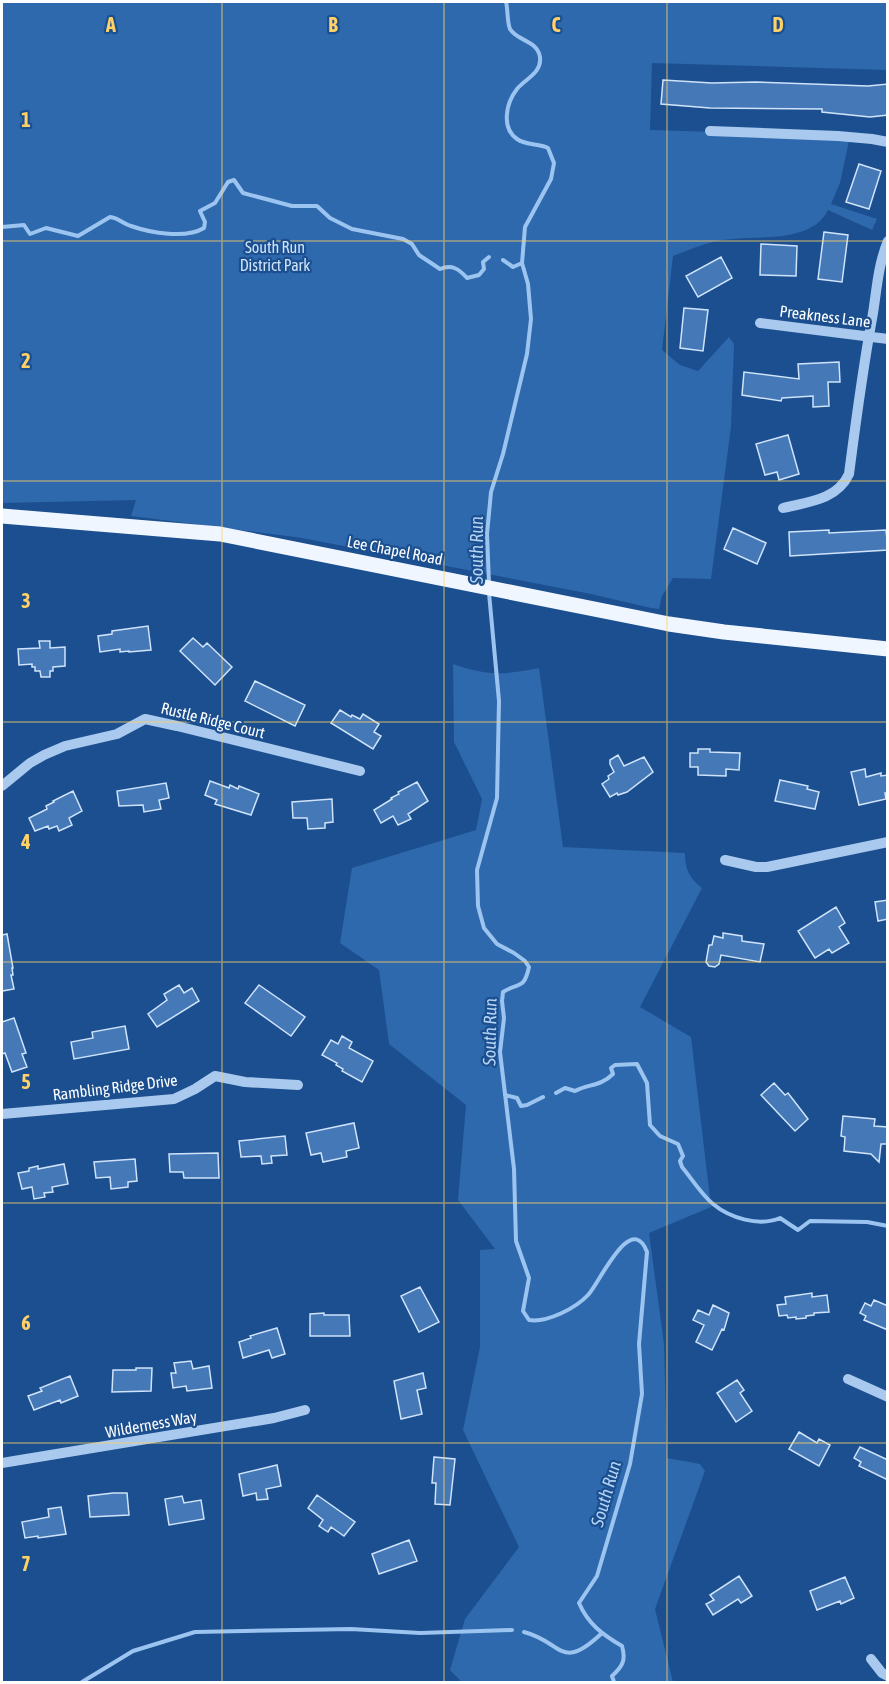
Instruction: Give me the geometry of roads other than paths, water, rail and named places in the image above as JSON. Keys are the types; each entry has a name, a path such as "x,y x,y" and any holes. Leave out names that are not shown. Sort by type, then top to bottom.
{"main road":[{"name":"Lee Chapel Road","path":"2,516 220,534 669,624 888,649"}],"street":[{"path":"710,131 838,136 888,142"},
{"path":"783,508 828,496 844,486 849,474 863,362 878,271 888,241"},
{"name":"Preakness Lane","path":"760,323 888,339"},
{"name":"Rustle Ridge Court","path":"2,786 30,763 44,755 65,747 117,734 145,719 360,771"},
{"path":"725,860 756,867 767,867 888,842"},
{"name":"Rambling Ridge Drive","path":"2,1114 174,1099 215,1076 245,1082 298,1085"},
{"path":"848,1379 888,1397"},
{"name":"Wilderness Way","path":"2,1463 274,1418 305,1410"},
{"path":"870,1659 882,1673 888,1676"}],"waterway":[{"name":"South Run","path":"489,583 487,534 491,492 503,454 527,354 531,319 528,284 522,263 525,227 551,179 554,163 548,148 521,141 509,129 507,115 510,101 517,89 536,72 540,57 535,47 510,29 506,2"},
{"path":"2,227 24,225 30,234 46,228 78,236 110,217 148,231 168,234 188,233 204,228 205,222 200,211 215,203 228,182 234,180 243,193 292,206 317,206 330,218 352,229 403,239 412,244 419,255 440,269 455,268 467,278 479,275 484,269 483,262 489,257"},
{"path":"503,260 513,267 522,263"},
{"name":"South Run","path":"489,593 499,701 497,798 477,870 478,906 484,928 497,944 514,953 529,967 523,982 503,992 504,1018 500,1052 514,1169 516,1241 529,1278 523,1311 529,1320 561,1314 588,1295 624,1244 633,1239 640,1241 647,1252 639,1344 642,1394 630,1464 597,1576 579,1603 597,1628 622,1646 624,1655 621,1666 612,1676 614,1682"},
{"path":"556,1093 565,1088 575,1091 604,1081 613,1074 611,1068 615,1065 637,1064 647,1083 650,1125 660,1136 678,1144 683,1156 680,1161 682,1167 704,1196 720,1209 745,1220 763,1222 780,1218 798,1230 810,1221 867,1222 888,1226"},
{"path":"505,1095 517,1098 521,1106 543,1097"},
{"path":"82,1682 133,1651 195,1632 351,1629 420,1633 512,1630"},
{"path":"524,1632 569,1653 588,1645 601,1634"}],"park label":[{"name":"South Run District Park","path":"275,256"}]}
